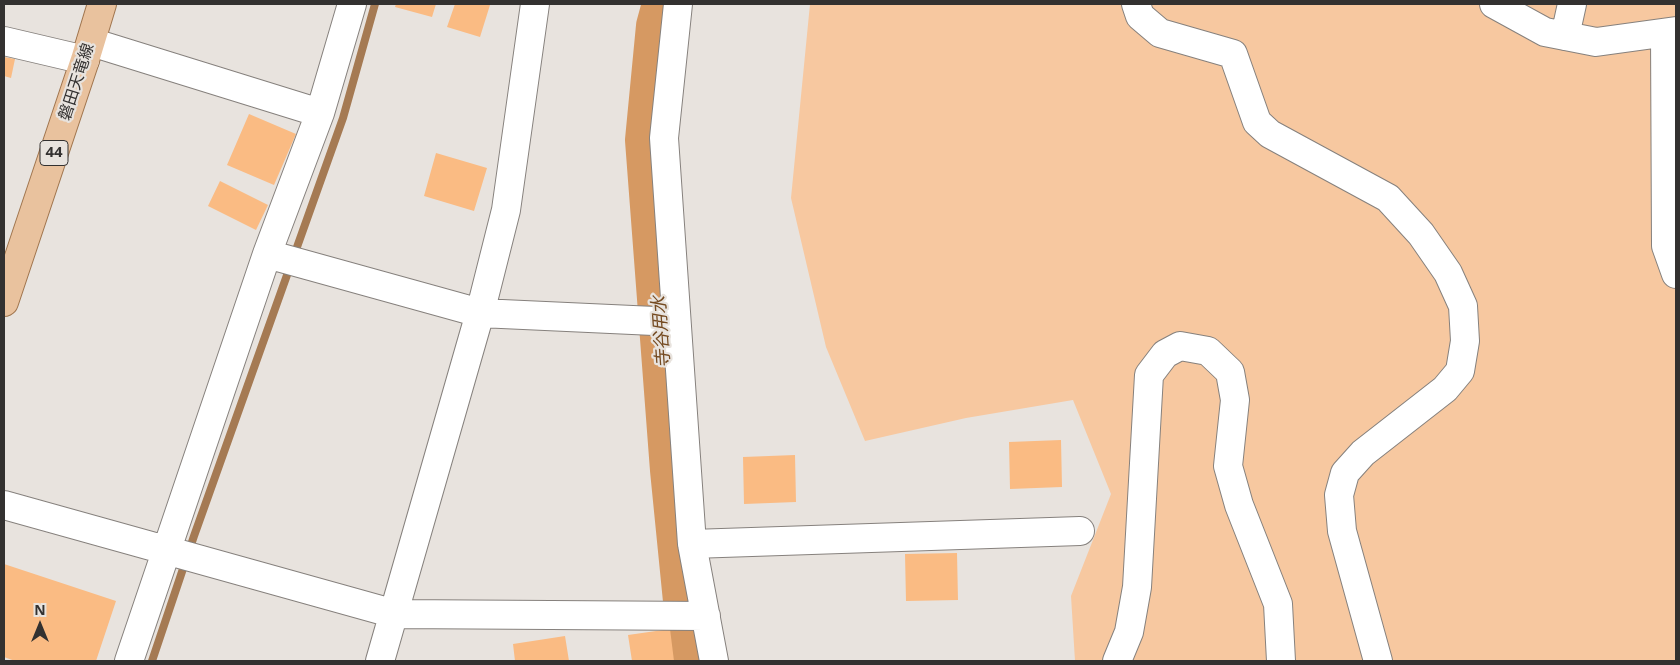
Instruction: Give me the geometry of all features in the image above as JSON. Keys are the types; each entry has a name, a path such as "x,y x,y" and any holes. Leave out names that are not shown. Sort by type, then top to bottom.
{"main road":[{"name":"磐田天竜線","path":"4,302 102,4"}],"street":[{"path":"129,661 267,254 320,113 352,4"},
{"path":"380,661 480,313 506,210 535,4"},
{"path":"678,4 664,138 692,544 714,661"},
{"path":"1136,4 1140,16 1160,33 1233,54 1257,122 1270,134 1388,198 1421,234 1448,272 1463,306 1465,341 1460,371 1445,389 1363,452 1346,472 1339,495 1342,531 1378,661"},
{"path":"1494,4 1545,32 1596,42 1670,32 1666,246 1676,274"},
{"path":"1564,36 1572,4"},
{"path":"4,41 88,51 320,113"},
{"path":"267,254 480,313 676,322"},
{"path":"1117,661 1129,632 1137,587 1149,375 1165,354 1180,346 1208,351 1230,372 1235,400 1228,466 1240,505 1278,604 1280,661"},
{"path":"4,505 395,614 706,616"},
{"path":"692,544 1080,532"}],"shaded area":[{"path":"810,4 1676,4 1676,661 1075,661 1071,596 1111,494 1073,400 966,418 865,441 826,347 791,198"}],"building":[{"path":"396,4 436,4 432,17 395,7"},
{"path":"455,4 490,5 480,37 447,27"},
{"path":"4,57 15,59 11,78 4,76"},
{"path":"249,114 296,134 274,185 227,165"},
{"path":"436,153 487,168 474,211 424,196"},
{"path":"220,181 268,205 256,230 208,206"},
{"path":"1061,440 1062,487 1010,489 1009,442"},
{"path":"795,455 796,502 744,504 743,457"},
{"path":"957,553 958,600 906,601 905,554"},
{"path":"4,564 116,601 96,661 15,661 4,657"},
{"path":"670,629 674,661 632,661 628,635"},
{"path":"565,636 569,661 515,661 513,644"}],"waterway":[{"path":"152,661 194,536 343,118 375,4"},
{"name":"寺谷用水","path":"664,4 658,26 647,140 672,470 691,661"}]}
